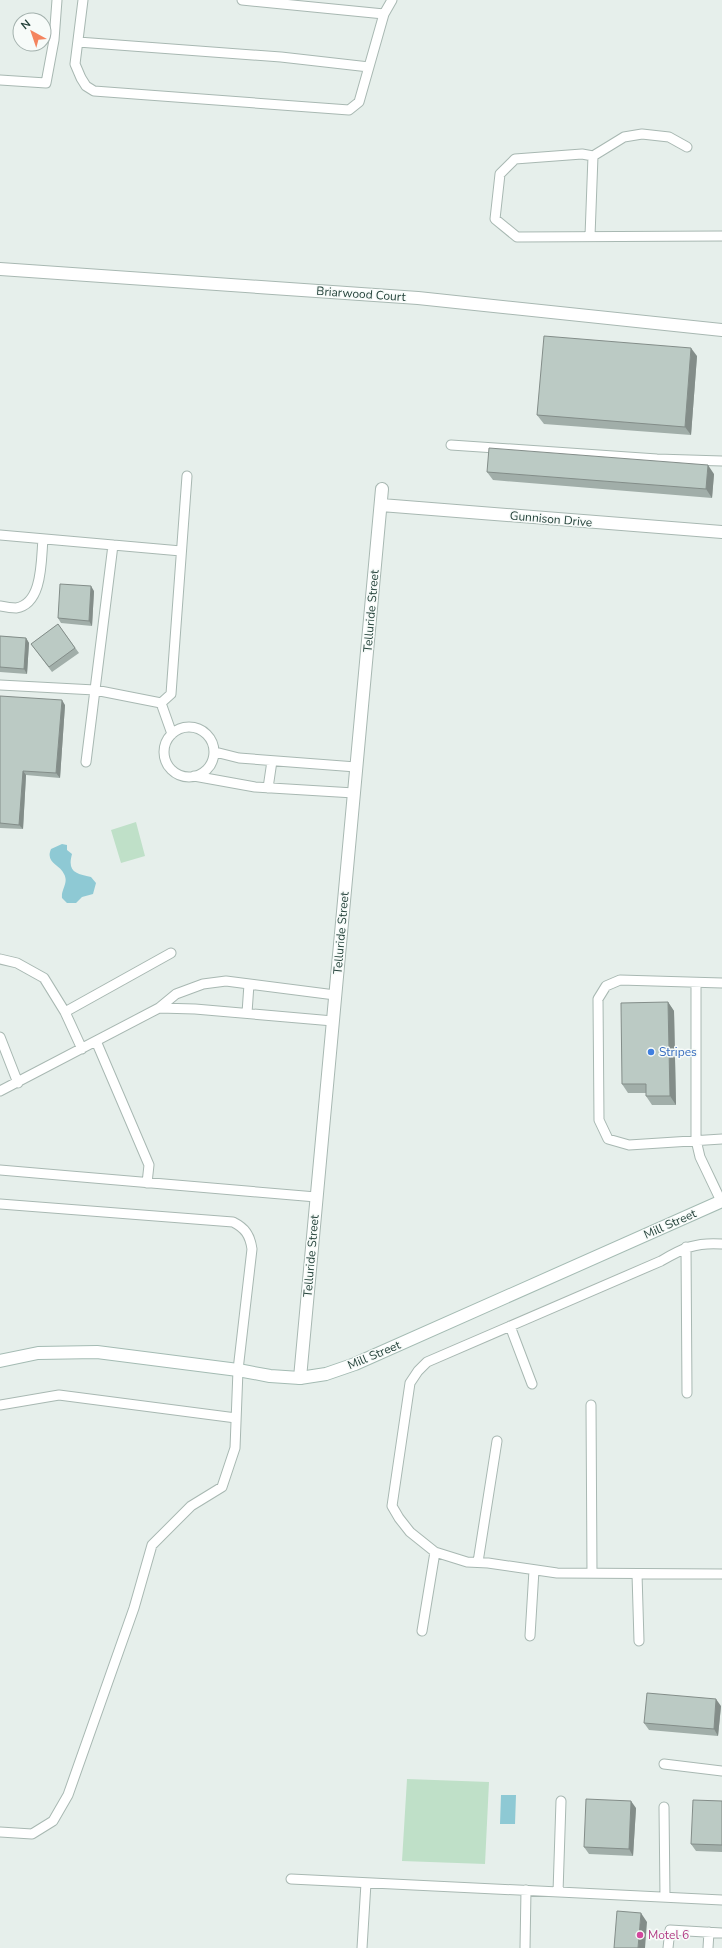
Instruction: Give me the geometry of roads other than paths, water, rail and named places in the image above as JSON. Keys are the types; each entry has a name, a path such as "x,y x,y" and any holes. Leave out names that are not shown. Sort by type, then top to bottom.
{"street":[{"name":"Briarwood Court","path":"0,269 418,298 722,330"},
{"name":"Telluride Street","path":"300,1378 382,489"},
{"name":"Gunnison Drive","path":"381,505 722,532"},
{"name":"Mill Street","path":"0,1361 38,1353 97,1352 238,1370 270,1376 300,1378 326,1374 355,1364 722,1201"}],"lane":[{"path":"0,80 46,83 54,40 57,0"},
{"path":"83,0 75,64 86,86 94,91 349,110 359,102 384,14 392,0"},
{"path":"242,0 384,14"},
{"path":"78,42 281,57 369,67"},
{"path":"687,147 669,137 642,134 624,137 593,156 582,154 515,159 500,174 495,219 517,237 722,236"},
{"path":"590,236 593,156"},
{"path":"451,445 657,459 722,461"},
{"path":"161,703 171,694 187,476"},
{"path":"0,535 181,551"},
{"path":"0,606 16,608 29,602 37,591 43,539"},
{"path":"86,762 113,545"},
{"path":"0,685 95,690 161,703"},
{"path":"161,703 172,734"},
{"path":"180,728 199,728 210,738 214,752 213,760 209,768 194,776 185,777 177,774 170,768 165,759 165,746 172,734 180,728"},
{"path":"214,752 239,758 356,767"},
{"path":"268,788 272,760"},
{"path":"194,776 268,788 354,793"},
{"path":"65,1012 171,953"},
{"path":"0,959 17,963 44,978 65,1012 82,1049"},
{"path":"722,983 620,980 606,986 598,999 599,1120 608,1139 629,1145 722,1139"},
{"path":"0,1091 18,1083 159,1008 176,994 203,984 226,981 335,996"},
{"path":"696,983 696,1140 700,1157 722,1201"},
{"path":"247,1014 249,984"},
{"path":"159,1008 195,1009 333,1022"},
{"path":"0,1037 18,1083"},
{"path":"96,1041 150,1165 147,1183"},
{"path":"0,1170 316,1197"},
{"path":"0,1204 233,1222 242,1227 248,1234 252,1249 238,1370 235,1448 222,1487 191,1506 152,1545 134,1608 68,1795 53,1821 32,1834 0,1832"},
{"path":"722,1244 701,1244 686,1247 661,1261 427,1362 410,1382 392,1506 410,1532 435,1552 461,1561 558,1573 722,1574"},
{"path":"686,1247 687,1393"},
{"path":"510,1326 532,1384"},
{"path":"0,1405 59,1395 236,1418"},
{"path":"591,1405 592,1573"},
{"path":"478,1562 497,1441"},
{"path":"422,1631 435,1552"},
{"path":"530,1636 534,1570"},
{"path":"637,1574 639,1641"},
{"path":"664,1764 722,1771"},
{"path":"558,1892 560,1801"},
{"path":"664,1806 665,1897"},
{"path":"291,1879 722,1900"},
{"path":"362,1948 366,1883"},
{"path":"525,1948 526,1890"},
{"path":"668,1948 670,1930 722,1933"},
{"path":"708,1948 709,1932"}],"water":[{"path":"62,844 67,845 67,850 72,854 71,865 74,871 81,875 91,877 96,883 93,894 82,897 76,903 67,903 62,898 66,880 62,871 50,857 51,849"},
{"path":"501,1795 516,1795 515,1824 500,1824"}],"place":[{"name":"Stripes","path":"651,1052"},
{"name":"Motel 6","path":"640,1935"}]}
